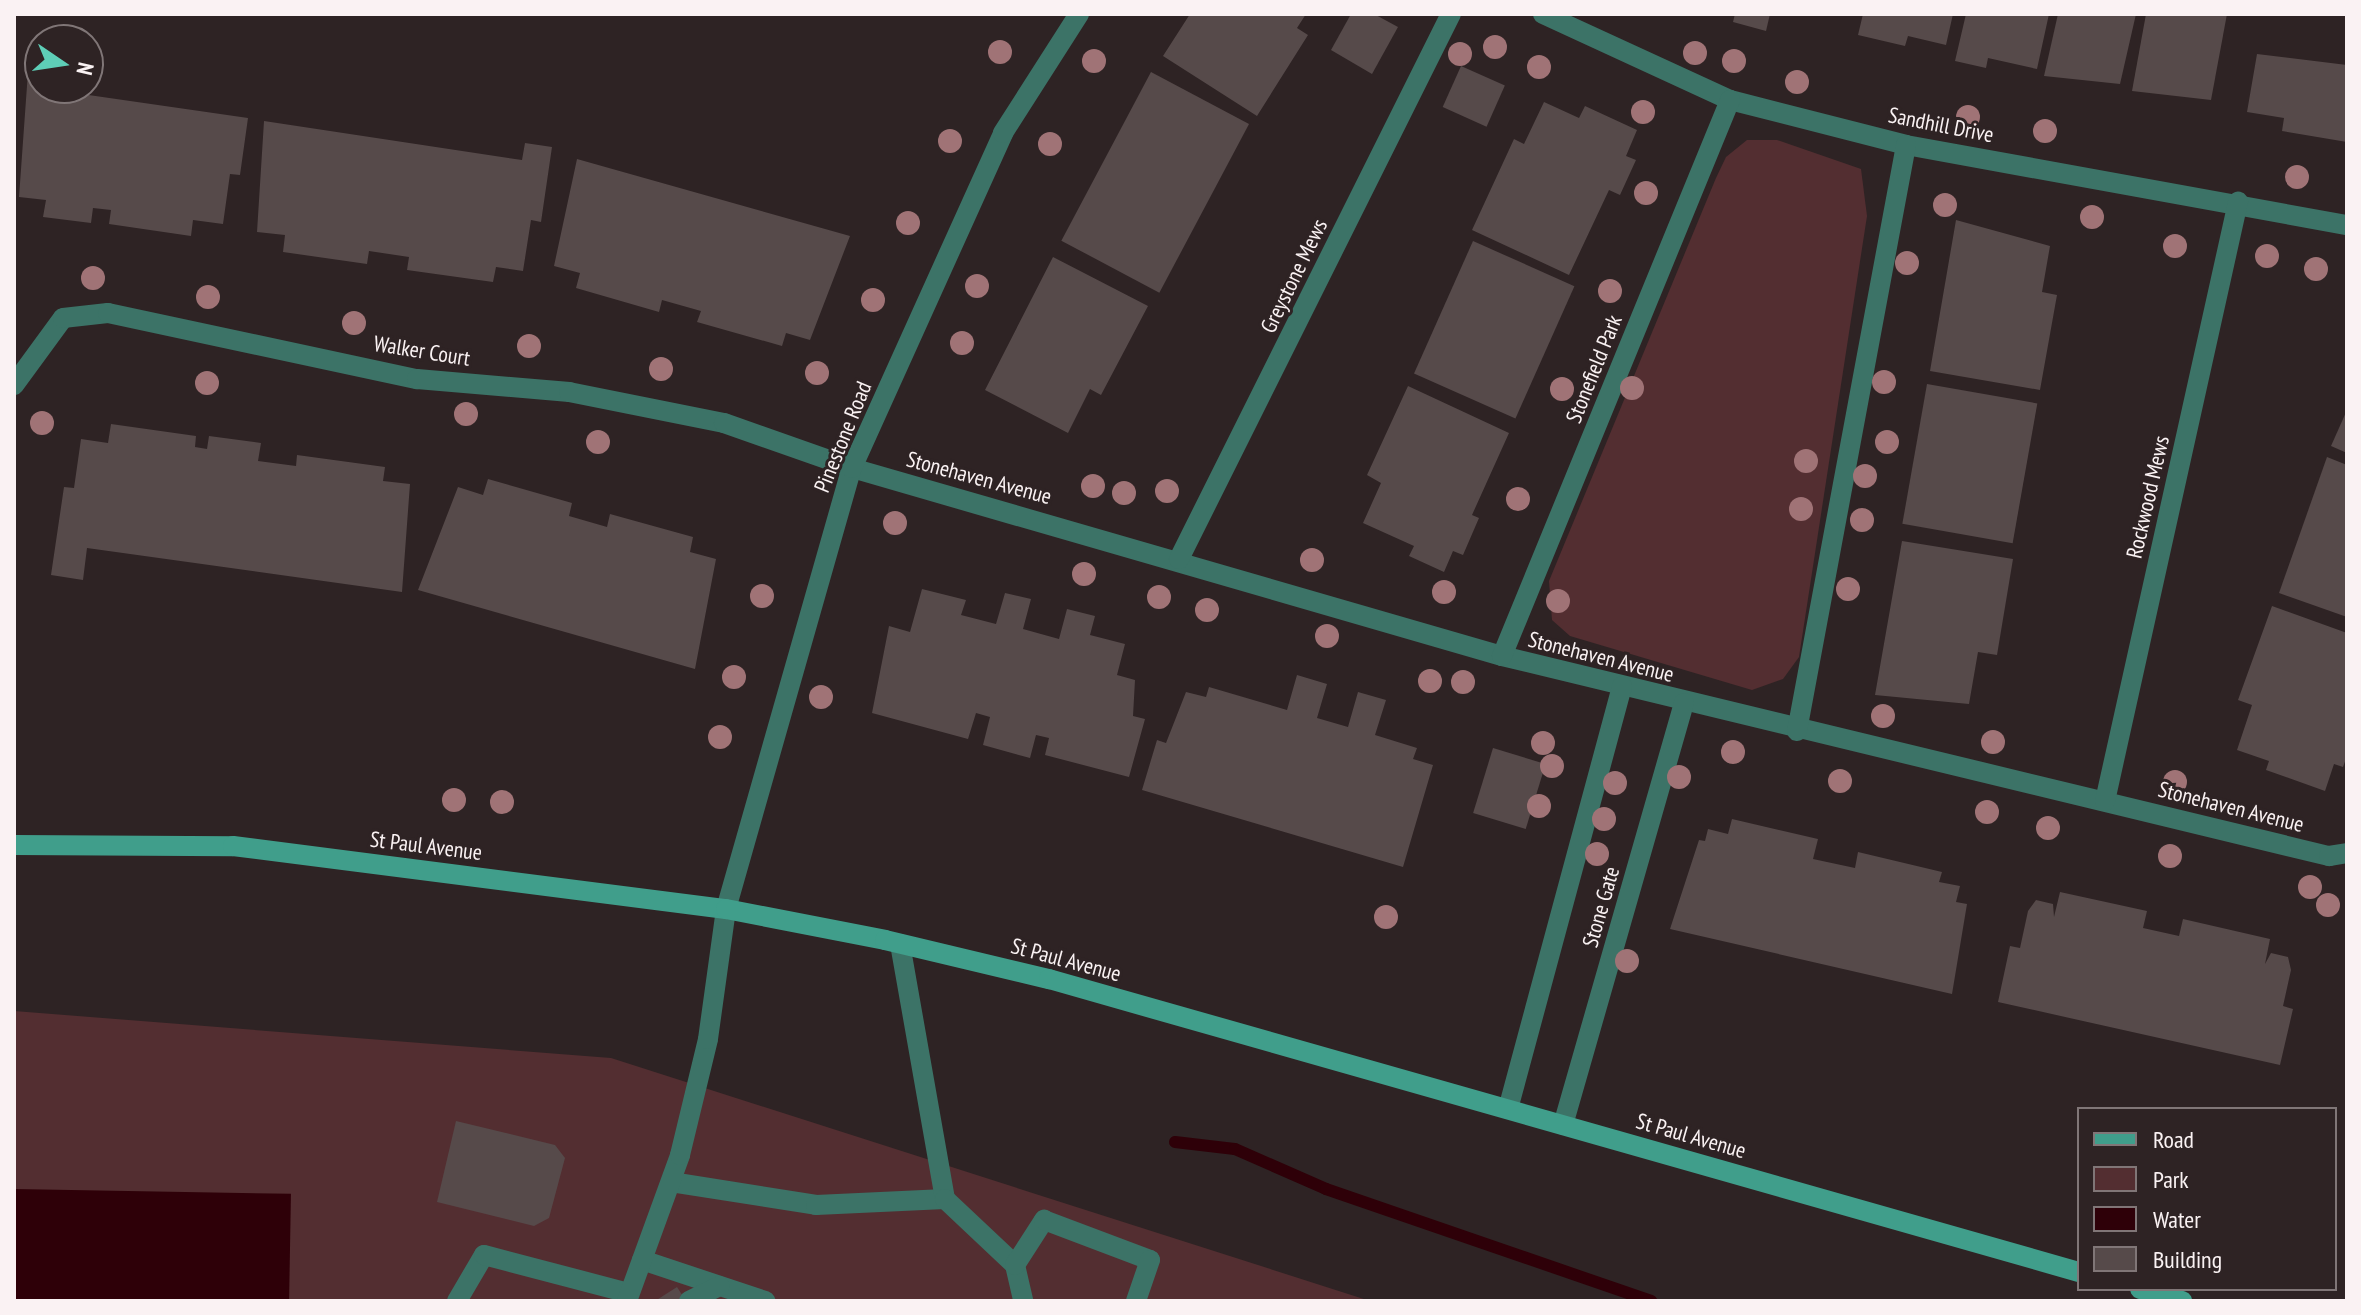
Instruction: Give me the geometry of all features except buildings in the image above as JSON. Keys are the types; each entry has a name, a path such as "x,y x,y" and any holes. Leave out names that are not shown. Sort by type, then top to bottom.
{"main road":[{"name":"St Paul Avenue","path":"14,845 233,846 726,909 900,944 1508,1109 2077,1271"},
{"path":"2147,1291 2182,1301"}],"street":[{"name":"Pinestone Road","path":"628,1297 671,1182 708,1039 726,909 852,468 1003,133 1079,14"},
{"name":"Greystone Mews","path":"1179,559 1451,14"},
{"name":"Sandhill Drive","path":"1543,14 1730,100 1906,145 2238,202 2347,225"},
{"name":"Stonefield Park","path":"1502,656 1730,100"},
{"path":"1797,731 1906,145"},
{"name":"Rockwood Mews","path":"2105,801 2238,202"},
{"name":"Walker Court","path":"14,385 63,318 108,313 417,379 569,392 724,423 852,468"},
{"name":"Stonehaven Avenue","path":"852,468 1179,559 1502,656 1684,703 2329,856 2347,853"},
{"name":"Stone Gate","path":"1508,1109 1622,686"},
{"name":"Stone Gate","path":"1563,1125 1684,703"},
{"path":"900,944 945,1199 1015,1265 1023,1301"},
{"path":"671,1182 816,1205 945,1199"},
{"path":"1015,1265 1044,1220 1150,1260 1136,1301"},
{"path":"457,1301 484,1255 628,1297"},
{"path":"642,1260 765,1301"},
{"path":"689,1301 720,1286"}],"green space":[{"path":"1747,140 1777,140 1861,169 1867,216 1799,657 1783,679 1752,690 1570,636 1552,620 1549,581 1716,178 1726,157"},
{"path":"14,1011 611,1058 1370,1301 14,1301"}],"water":[{"path":"14,1189 291,1194 289,1301 14,1301"}],"waterway":[{"path":"1175,1142 1235,1149 1326,1189 1651,1301"}]}
